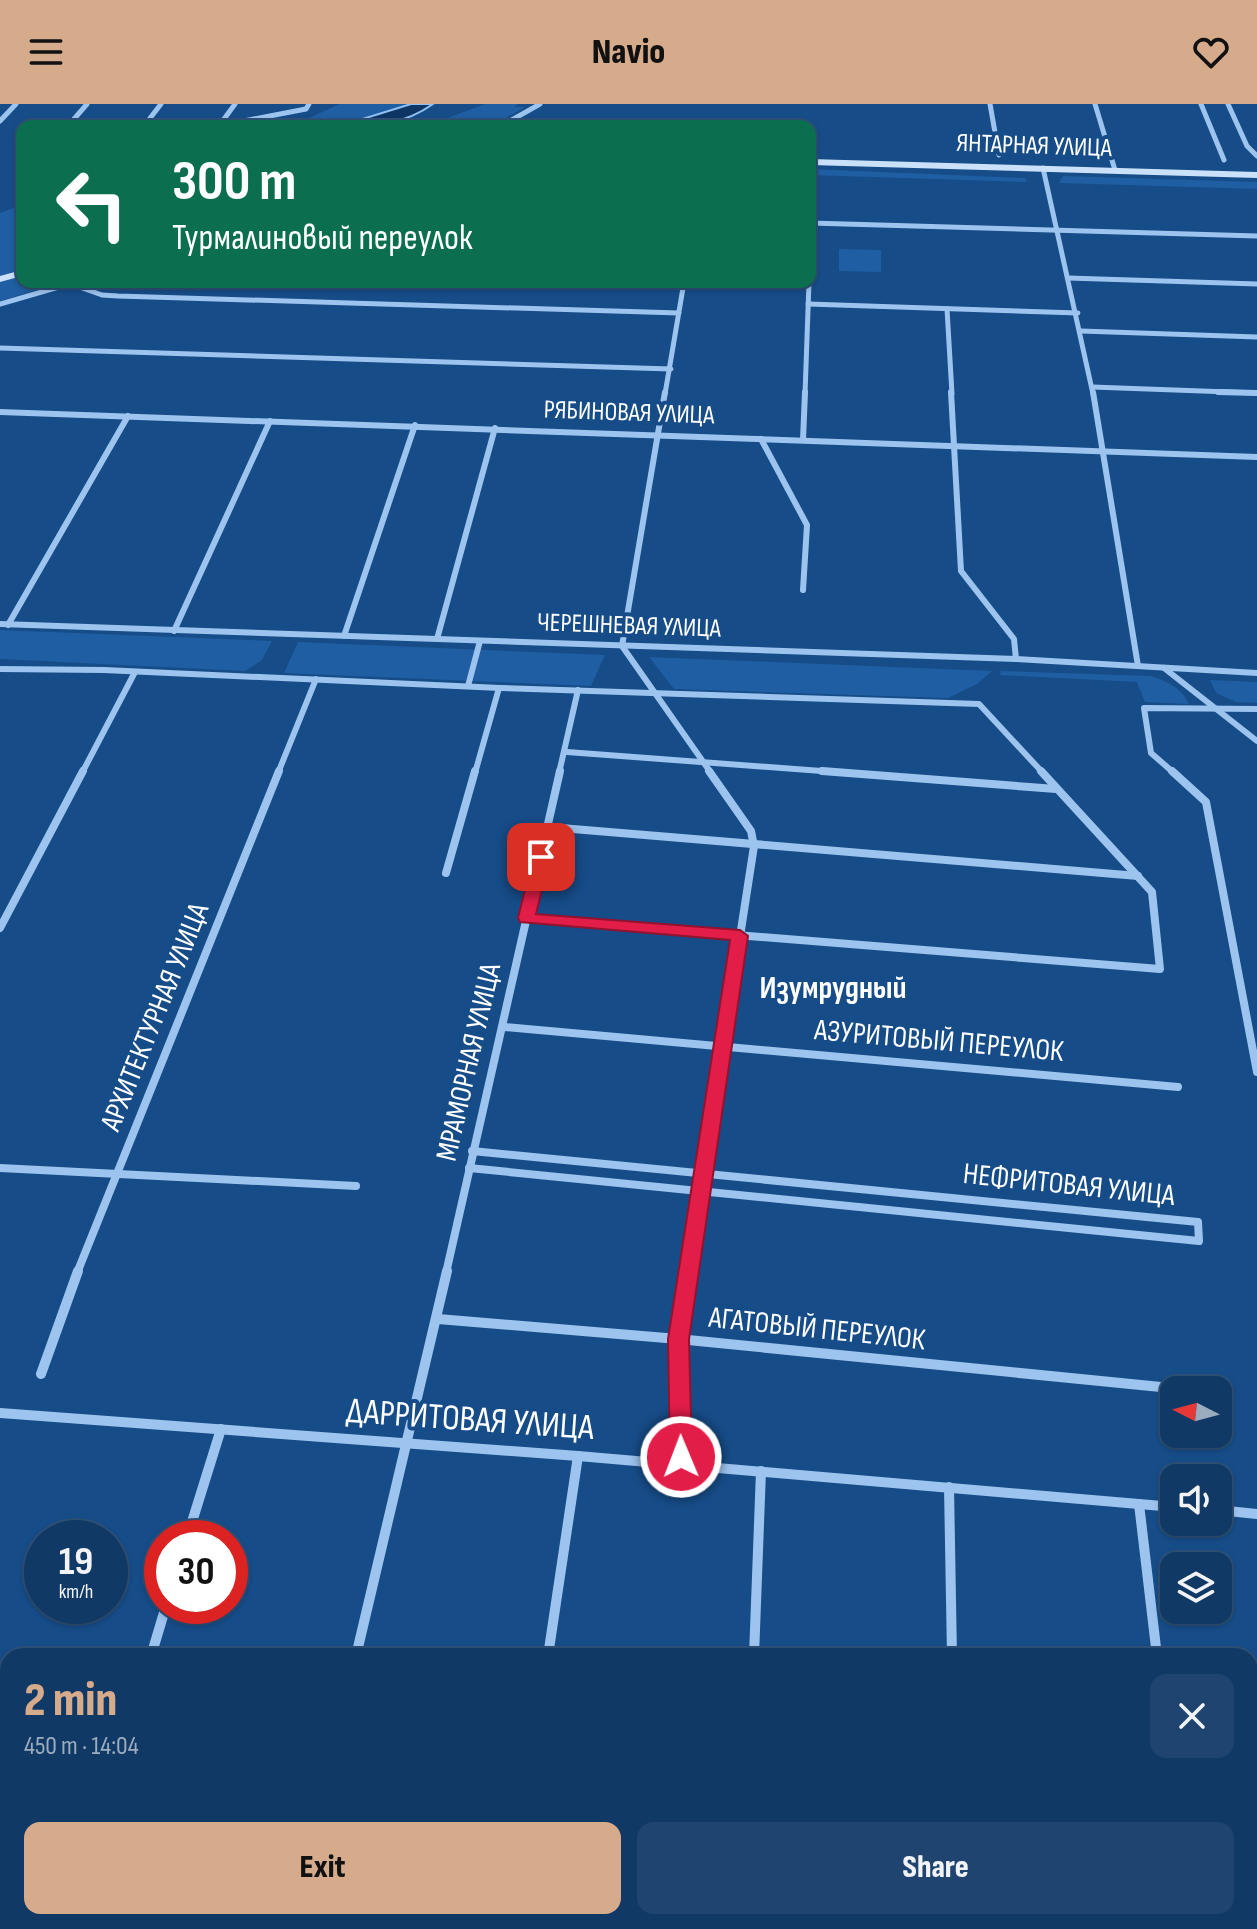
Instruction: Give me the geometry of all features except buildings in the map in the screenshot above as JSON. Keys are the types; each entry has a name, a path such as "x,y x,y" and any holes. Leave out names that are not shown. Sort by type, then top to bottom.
{"street":[{"path":"0,121 16,104"},
{"path":"73,120 87,104"},
{"path":"149,120 161,104"},
{"path":"223,120 235,104"},
{"path":"512,120 540,104"},
{"path":"990,104 999,155"},
{"path":"1095,104 1115,170"},
{"path":"1201,104 1224,160"},
{"path":"1228,104 1247,146 1257,156"},
{"path":"245,120 307,106"},
{"name":"ЯНТАРНАЯ УЛИЦА","path":"816,162 1257,175"},
{"path":"1043,168 1078,313 1138,666"},
{"path":"816,223 1257,236"},
{"path":"1068,278 1257,284"},
{"path":"0,304 56,288"},
{"path":"86,288 102,295 118,296 679,313"},
{"path":"681,1465 678,1339 754,846 751,831 622,646 683,288"},
{"path":"803,440 809,288"},
{"path":"808,304 1078,313"},
{"path":"947,309 961,571 1014,639 1016,659"},
{"path":"1081,331 1257,337"},
{"path":"0,348 671,369"},
{"path":"1092,387 1257,393"},
{"name":"РЯБИНОВАЯ УЛИЦА","path":"0,412 1256,457"},
{"path":"4,625 128,416"},
{"path":"174,631 270,421"},
{"path":"344,636 415,425"},
{"path":"437,639 495,428"},
{"path":"761,439 807,525 803,590"},
{"path":"1256,457 1257,467"},
{"name":"ЧЕРЕШНЕВАЯ УЛИЦА","path":"4,625 1016,659 1257,673"},
{"path":"468,686 480,641"},
{"path":"1164,668 1257,741"},
{"path":"0,669 979,704 1152,892 1160,969 526,918"},
{"path":"0,928 135,672"},
{"name":"АРХИТЕКТУРНАЯ УЛИЦА","path":"41,1374 69,1293 316,679"},
{"path":"446,873 499,688"},
{"name":"МРАМОРНАЯ УЛИЦА","path":"358,1648 404,1443 410,1433 438,1319 472,1151 504,1027 526,918 567,752 578,690"},
{"path":"1257,709 1144,708 1151,753 1206,802 1257,1072"},
{"path":"567,752 1057,789"},
{"path":"549,827 1139,876"},
{"name":"АЗУРИТОВЫЙ ПЕРЕУЛОК","path":"504,1027 1178,1087"},
{"name":"НЕФРИТОВАЯ УЛИЦА","path":"469,1168 1199,1241 1198,1222 472,1151"},
{"path":"0,1168 356,1186"},
{"name":"АГАТОВЫЙ ПЕРЕУЛОК","path":"438,1319 678,1339 1160,1387"},
{"name":"ДАРРИТОВАЯ УЛИЦА","path":"0,1413 578,1456 1160,1506"},
{"path":"193,1520 221,1429"},
{"path":"549,1648 578,1456"},
{"path":"754,1648 761,1471"},
{"path":"949,1487 952,1648"},
{"path":"1139,1504 1156,1648"},
{"path":"1232,1511 1257,1514"},
{"path":"153,1648 161,1624"}],"shaded area":[{"path":"340,104 411,104 359,120 304,120"},
{"path":"411,104 433,104 400,120 359,120"},
{"path":"485,104 518,104 514,107 525,107 502,120 442,120"},
{"path":"816,169 1025,178 1027,182 816,175"},
{"path":"1063,176 1257,182 1257,189 1059,183"},
{"path":"16,207 16,288 43,288 0,301 0,213"},
{"path":"839,249 881,250 881,272 839,271"},
{"path":"0,630 272,641 262,660 245,671 0,659"},
{"path":"298,642 605,655 591,686 284,673"},
{"path":"649,657 992,671 977,684 948,698 674,689"},
{"path":"1001,671 1151,676 1173,686 1189,704 1145,702 1137,682 1000,675"},
{"path":"1210,680 1257,682 1257,703 1236,702 1216,693"}],"district":[{"name":"Изумрудный","path":"833,988"}],"route":[{"path":"541,857 526,918 740,936 678,1339 681,1457"}]}
